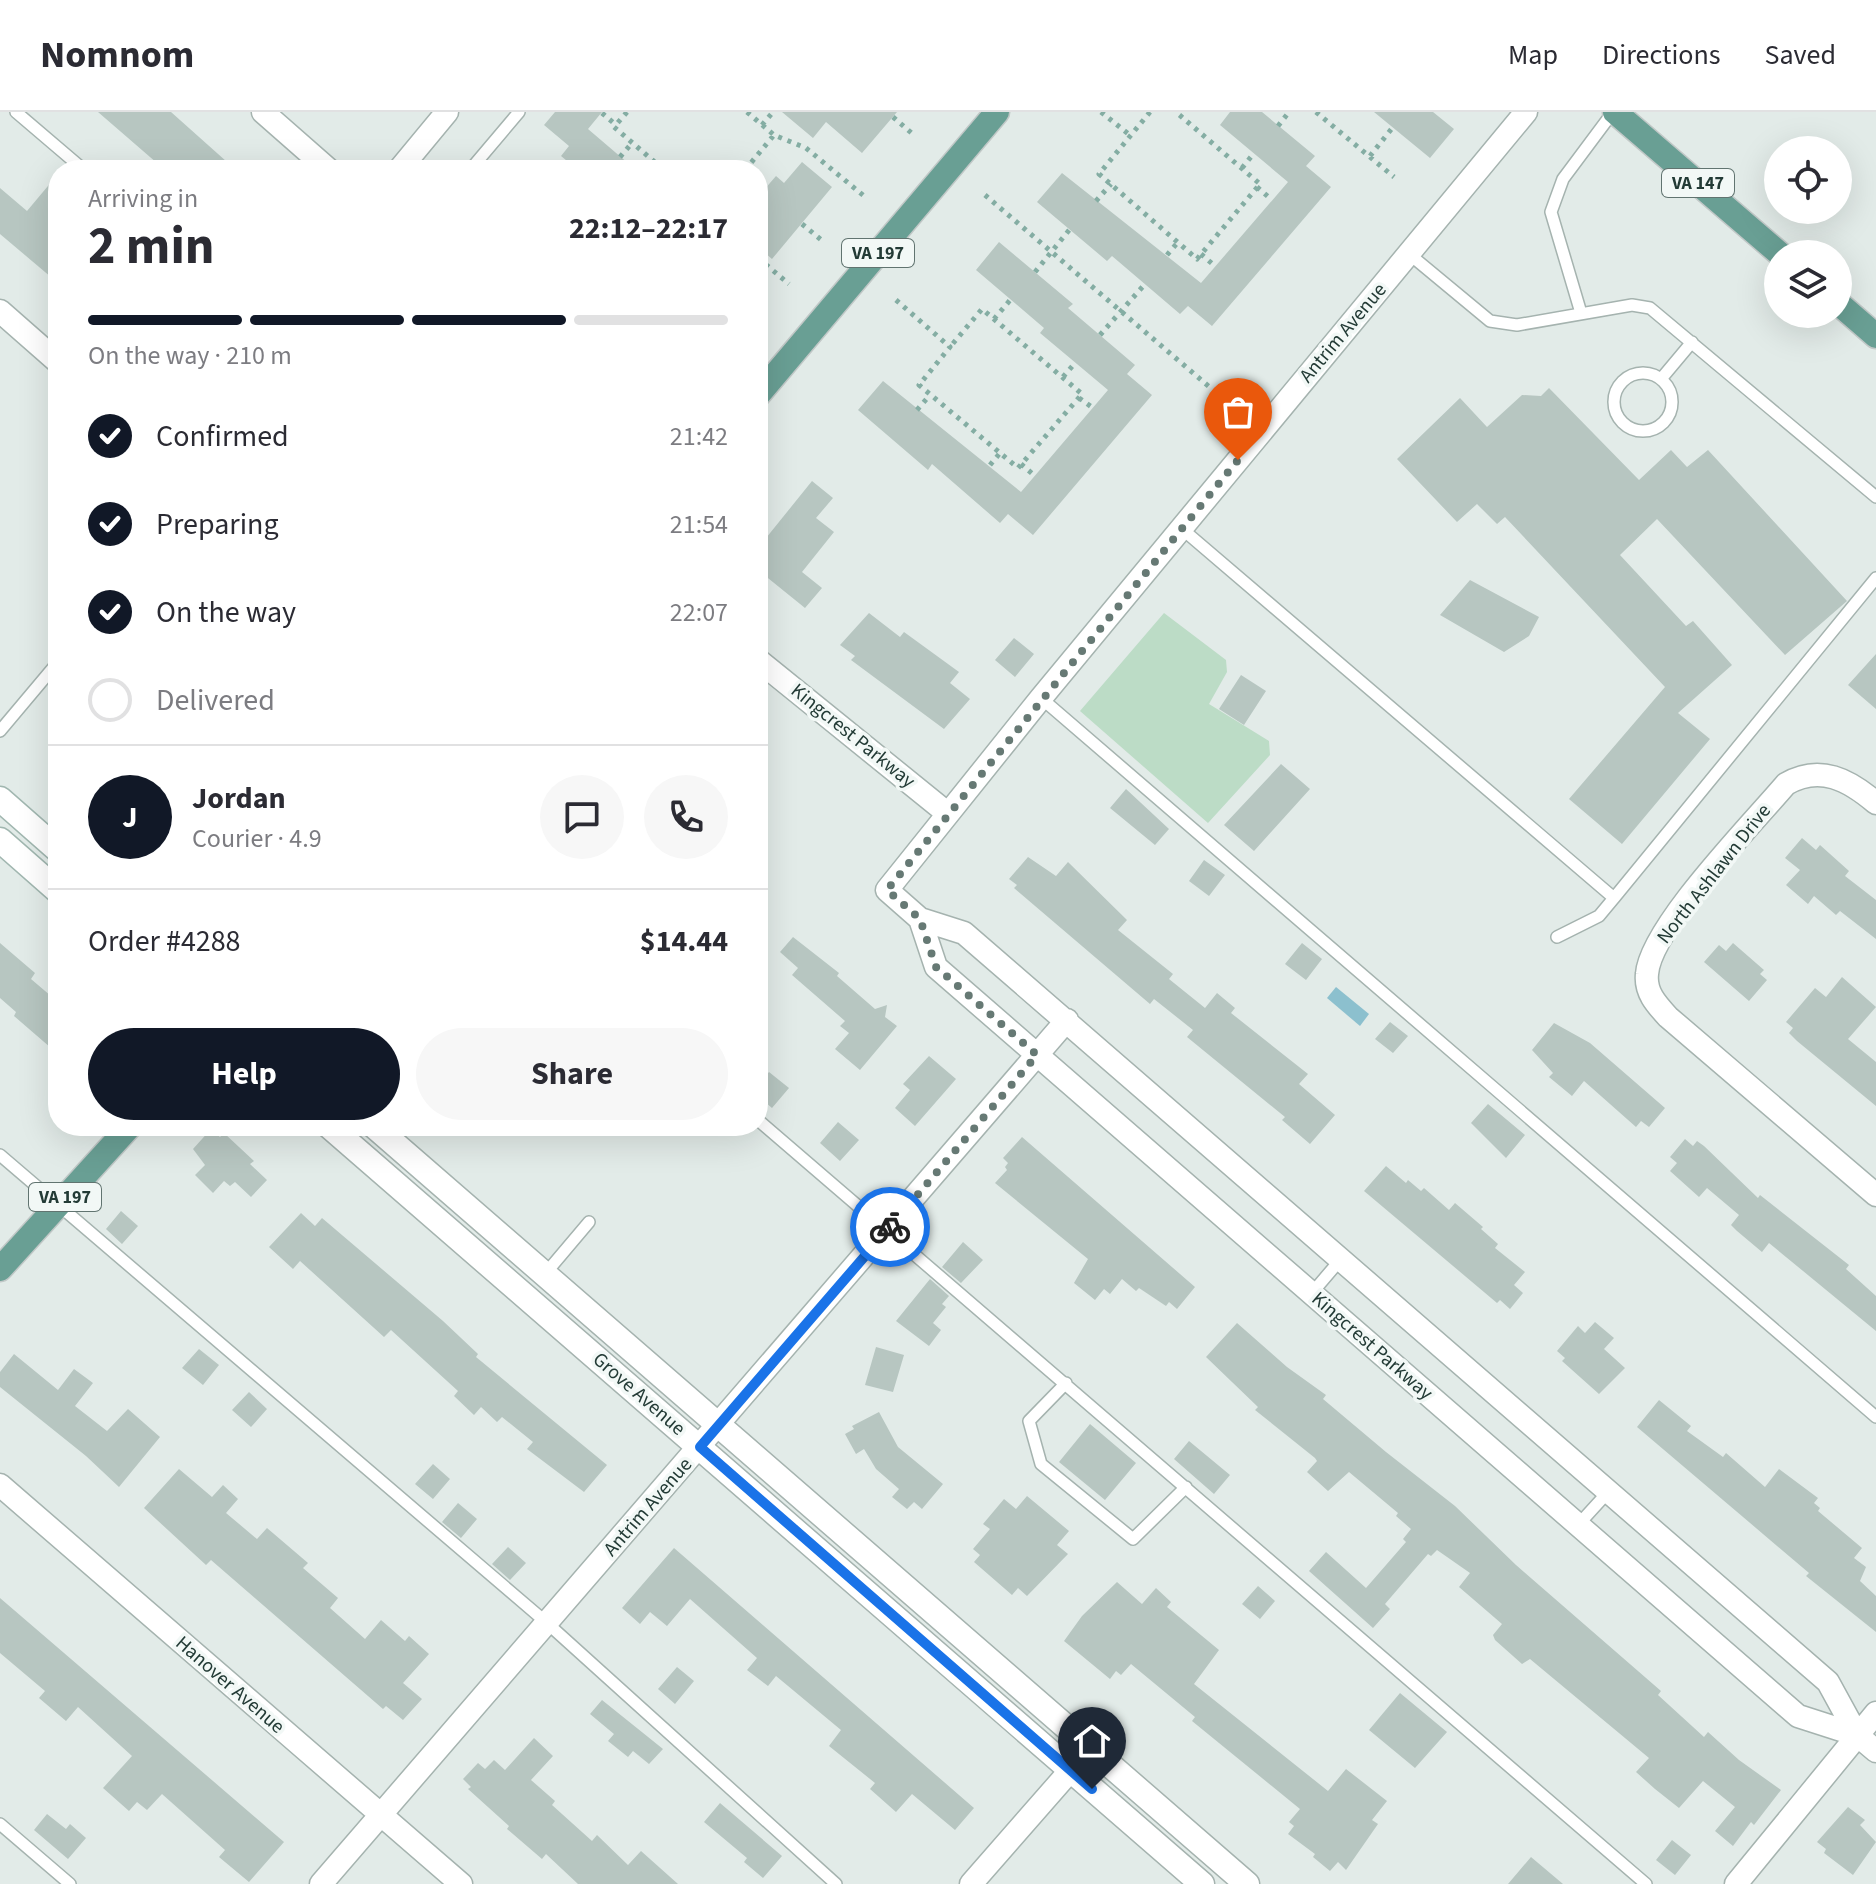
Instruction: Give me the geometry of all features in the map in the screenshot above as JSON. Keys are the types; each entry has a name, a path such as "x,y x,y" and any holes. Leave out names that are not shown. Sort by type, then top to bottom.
{"main road":[{"name":"VA 197","path":"768,383 997,112"},
{"name":"VA 147","path":"1614,112 1764,240"},
{"path":"1852,315 1876,336"},
{"name":"VA 197","path":"0,1269 121,1136"}],"street":[{"path":"263,112 318,160"},
{"path":"407,160 447,112"},
{"name":"Antrim Avenue","path":"887,890 1041,698 1526,112"},
{"path":"0,311 48,353"},
{"name":"Kingcrest Parkway","path":"768,668 947,813"},
{"name":"North Ashlawn Drive","path":"1872,800 1844,779 1829,775 1800,776 1786,784 1677,915 1655,947 1646,975 1653,1000 1668,1017 1876,1195"},
{"path":"0,799 48,841"},
{"path":"0,840 48,882"},
{"name":"Kingcrest Parkway","path":"887,890 920,919 964,933 1609,1491 1828,1682 1857,1735 1876,1751"},
{"name":"Kingcrest Parkway","path":"920,919 936,967 1037,1055 1798,1716 1857,1735"},
{"name":"Antrim Avenue","path":"321,1884 1067,1020"},
{"name":"Grove Avenue","path":"341,1136 1202,1884"},
{"name":"Grove Avenue","path":"385,1136 1247,1884"},
{"name":"Hanover Avenue","path":"0,1485 461,1884"},
{"path":"1736,1884 1876,1713"},
{"path":"971,1884 1090,1748"}],"lane":[{"path":"16,112 72,160"},
{"path":"478,160 519,112"},
{"path":"1581,313 1551,212 1563,179 1614,112"},
{"path":"1408,253 1490,321 1517,325 1642,305 1650,308 1876,497"},
{"path":"1661,379 1692,342"},
{"path":"1643,373 1661,379 1671,395 1670,412 1665,420 1658,426 1640,430 1624,423 1615,406 1618,387 1633,375 1643,373"},
{"path":"1181,528 1614,898"},
{"path":"1557,937 1599,916 1876,578"},
{"path":"0,731 48,674"},
{"path":"1041,698 1876,1417"},
{"path":"768,1128 1646,1884"},
{"path":"0,1155 547,1623 836,1884"},
{"path":"545,1275 589,1222"},
{"path":"1312,1293 1341,1258"},
{"path":"1066,1383 1029,1421 1041,1464 1133,1539 1186,1487"},
{"path":"1578,1525 1609,1491"},
{"path":"0,1824 70,1884"}],"path":[{"path":"616,125 627,112"},
{"path":"747,112 774,135 806,148 864,196"},
{"path":"762,125 773,112"},
{"path":"1101,112 1131,136"},
{"path":"1150,112 1099,174 1197,259 1260,184 1176,112"},
{"path":"1278,126 1289,112"},
{"path":"1316,112 1394,177"},
{"path":"602,113 652,160"},
{"path":"893,117 915,136"},
{"path":"1370,156 1393,127"},
{"path":"753,160 774,135"},
{"path":"620,157 632,143"},
{"path":"1242,168 1254,153"},
{"path":"1096,201 1111,184"},
{"path":"1257,187 1272,200"},
{"path":"985,195 1213,390"},
{"path":"802,224 825,243"},
{"path":"1035,272 1070,229"},
{"path":"1167,255 1178,242"},
{"path":"1201,254 1216,267"},
{"path":"768,266 789,284"},
{"path":"1100,335 1145,284"},
{"path":"994,319 1011,299"},
{"path":"896,300 950,347"},
{"path":"982,309 1082,394 1018,468 919,385 950,347 982,309"},
{"path":"1063,377 1075,363"},
{"path":"917,410 930,395"},
{"path":"1079,398 1093,408"},
{"path":"990,465 1000,453"},
{"path":"1021,464 1035,476"}],"green space":[{"path":"1164,613 1226,660 1227,672 1209,704 1269,741 1270,755 1208,823 1080,711"}],"water":[{"path":"1336,987 1369,1014 1360,1026 1327,998"}],"building":[{"path":"98,112 171,112 225,160 153,160"},
{"path":"555,112 602,112 588,129 624,160 566,160 561,156 569,146 544,125"},
{"path":"782,112 897,112 862,153 826,122 813,138"},
{"path":"1230,112 1262,112 1315,156 1306,166 1331,187 1212,326 1188,306 1180,314 1112,256 1107,261 1037,202 1062,173 1201,283 1288,182 1220,125"},
{"path":"1374,112 1433,112 1454,129 1430,158"},
{"path":"802,162 832,187 772,259 768,256 768,185 776,176 784,183"},
{"path":"48,186 48,275 0,234 0,188 27,211"},
{"path":"999,242 1073,304 1068,308 1135,365 1127,374 1152,395 1033,535 1008,514 1000,523 932,464 928,470 858,410 883,381 1021,492 1108,390 1040,333 1044,328 976,270"},
{"path":"1549,388 1639,480 1671,450 1687,467 1708,450 1847,601 1785,655 1657,519 1620,555 1686,626 1693,621 1732,665 1678,713 1710,739 1622,844 1569,799 1665,687 1505,517 1497,524 1477,504 1457,522 1397,459 1460,398 1487,427 1522,395 1541,396"},
{"path":"812,481 833,498 816,518 834,532 802,572 822,588 805,608 768,578 768,536"},
{"path":"1470,580 1539,617 1529,636 1504,652 1440,615"},
{"path":"869,613 900,637 904,632 959,672 950,683 970,699 944,729 851,660 855,656 840,645"},
{"path":"1014,638 1034,654 1015,677 995,660"},
{"path":"1876,654 1876,709 1848,685"},
{"path":"1241,675 1266,691 1244,725 1219,709"},
{"path":"1281,764 1310,789 1254,851 1224,825"},
{"path":"1126,789 1169,829 1155,845 1110,808"},
{"path":"1802,838 1816,850 1820,845 1849,871 1845,876 1876,900 1876,939 1840,911 1836,915 1814,896 1808,904 1786,885 1800,870 1785,858"},
{"path":"1028,857 1056,876 1068,862 1127,920 1118,930 1173,974 1169,979 1205,1008 1217,993 1235,1008 1231,1013 1308,1074 1299,1084 1335,1115 1310,1144 1282,1120 1285,1117 1187,1037 1193,1030 1154,999 1150,1004 1014,888 1017,885 1009,879"},
{"path":"1204,860 1225,875 1209,896 1189,881"},
{"path":"793,937 839,973 837,976 875,1009 887,1005 885,1017 897,1026 860,1070 835,1049 849,1033 840,1026 845,1021 792,975 798,968 780,952"},
{"path":"0,943 35,973 31,979 48,993 48,1045 14,1016 16,1012 0,998"},
{"path":"1302,943 1322,959 1306,980 1285,964"},
{"path":"1733,943 1764,970 1760,974 1767,980 1749,1001 1704,962 1719,945 1726,951"},
{"path":"1842,977 1876,1007 1848,1039 1876,1062 1876,1106 1797,1041 1789,1033 1793,1028 1786,1022 1815,988 1826,997"},
{"path":"1390,1022 1408,1036 1393,1053 1375,1039"},
{"path":"1554,1023 1590,1043 1665,1108 1649,1127 1641,1121 1636,1127 1584,1081 1572,1096 1549,1077 1553,1073 1532,1050"},
{"path":"929,1056 956,1079 915,1126 895,1108 910,1090 903,1084"},
{"path":"768,1073 789,1088 772,1108 768,1105"},
{"path":"1488,1104 1525,1135 1506,1158 1471,1123"},
{"path":"838,1122 859,1140 840,1161 820,1143"},
{"path":"205,1136 227,1136 254,1161 250,1164 267,1180 251,1197 235,1182 230,1186 224,1181 213,1193 195,1175 205,1165 193,1149"},
{"path":"1022,1137 1195,1287 1177,1309 1169,1302 1166,1306 1139,1288 1136,1291 1122,1279 1110,1294 1104,1289 1095,1300 1074,1283 1088,1259 995,1183 1007,1170 1005,1167 1008,1163 1003,1158"},
{"path":"1685,1139 1693,1146 1697,1141 1704,1146 1758,1198 1760,1195 1849,1265 1846,1269 1876,1296 1876,1331 1769,1243 1762,1252 1737,1231 1731,1225 1739,1215 1707,1188 1699,1197 1670,1171 1677,1163 1670,1157"},
{"path":"1386,1166 1406,1183 1408,1180 1421,1191 1424,1188 1449,1210 1455,1203 1483,1227 1481,1229 1498,1244 1495,1248 1525,1272 1514,1285 1523,1293 1510,1309 1500,1300 1497,1303 1364,1191"},
{"path":"121,1211 138,1226 122,1244 106,1229"},
{"path":"301,1213 315,1226 322,1218 443,1321 478,1354 476,1357 607,1465 584,1492 527,1449 533,1442 502,1417 497,1422 481,1407 474,1415 454,1396 458,1391 391,1330 384,1337 300,1261 293,1269 269,1247"},
{"path":"963,1242 983,1260 961,1283 942,1267"},
{"path":"930,1279 949,1296 942,1304 946,1307 933,1323 941,1330 929,1346 896,1321"},
{"path":"1595,1322 1614,1338 1604,1349 1625,1368 1599,1394 1562,1361 1565,1358 1557,1351 1578,1326 1585,1333"},
{"path":"1237,1323 1287,1367 1326,1395 1323,1399 1386,1452 1455,1506 1516,1565 1661,1691 1658,1695 1704,1737 1708,1732 1739,1760 1781,1790 1733,1846 1715,1831 1735,1807 1703,1781 1679,1808 1655,1789 1636,1772 1649,1758 1530,1659 1522,1664 1495,1640 1493,1635 1502,1624 1459,1587 1470,1573 1437,1550 1431,1556 1428,1554 1385,1604 1390,1609 1373,1628 1309,1571 1326,1552 1366,1588 1406,1542 1403,1539 1411,1529 1396,1516 1398,1513 1349,1472 1328,1491 1307,1472 1317,1461 1315,1458 1255,1410 1258,1407 1206,1357"},
{"path":"876,1347 904,1355 893,1392 865,1385"},
{"path":"199,1349 219,1365 203,1385 182,1368"},
{"path":"14,1354 58,1390 74,1369 93,1383 75,1406 107,1431 128,1409 160,1437 119,1487 86,1456 0,1387 0,1372"},
{"path":"249,1392 267,1409 251,1427 232,1410"},
{"path":"1659,1400 1691,1426 1687,1431 1723,1457 1726,1453 1765,1487 1779,1469 1818,1498 1814,1503 1820,1508 1818,1511 1862,1548 1854,1558 1866,1567 1860,1581 1876,1596 1876,1632 1806,1576 1809,1573 1637,1427"},
{"path":"879,1412 898,1447 943,1484 922,1509 914,1502 907,1509 892,1497 899,1489 876,1469 864,1449 856,1454 845,1434 854,1429 852,1426"},
{"path":"1090,1424 1136,1463 1105,1500 1059,1462"},
{"path":"1189,1441 1230,1475 1214,1494 1174,1459"},
{"path":"433,1464 450,1479 433,1499 415,1484"},
{"path":"179,1469 212,1497 223,1485 238,1499 226,1513 257,1539 267,1528 308,1563 303,1568 338,1598 330,1608 365,1639 381,1620 405,1641 409,1636 429,1654 403,1683 422,1699 403,1720 386,1706 383,1709 211,1560 206,1565 144,1508"},
{"path":"1027,1496 1069,1531 1057,1545 1068,1554 1027,1596 1018,1588 1012,1595 974,1562 980,1555 973,1549 990,1529 983,1524 1004,1499 1016,1509"},
{"path":"458,1503 477,1519 461,1538 442,1522"},
{"path":"508,1547 526,1563 510,1580 492,1564"},
{"path":"674,1548 974,1808 955,1830 912,1794 896,1812 870,1789 875,1783 829,1746 841,1730 776,1676 768,1686 747,1670 757,1658 690,1599 667,1626 650,1612 640,1624 622,1608"},
{"path":"1117,1582 1142,1604 1156,1588 1171,1602 1167,1607 1219,1650 1194,1684 1328,1791 1346,1769 1387,1801 1372,1820 1378,1824 1346,1870 1338,1862 1330,1871 1313,1857 1315,1854 1288,1834 1294,1826 1289,1822 1300,1809 1192,1721 1195,1717 1131,1664 1121,1675 1116,1671 1110,1679 1064,1641 1082,1616"},
{"path":"1258,1586 1275,1601 1260,1619 1242,1604"},
{"path":"0,1598 284,1842 249,1882 219,1857 225,1850 162,1794 147,1810 137,1802 129,1811 103,1788 132,1756 78,1707 66,1721 39,1698 45,1691 0,1653"},
{"path":"677,1667 694,1681 675,1704 658,1689"},
{"path":"1400,1693 1447,1732 1415,1768 1369,1730"},
{"path":"602,1700 663,1749 649,1764 633,1751 628,1757 608,1741 614,1734 590,1714"},
{"path":"534,1738 553,1756 531,1780 555,1801 552,1805 592,1841 597,1835 628,1865 641,1851 678,1884 578,1884 546,1854 542,1859 507,1829 509,1826 468,1789 471,1787 463,1779 478,1763 485,1769 494,1760 505,1770"},
{"path":"720,1803 782,1856 763,1878 744,1862 747,1858 704,1822"},
{"path":"1848,1807 1865,1820 1860,1825 1876,1842 1853,1875 1824,1853 1826,1849 1817,1842"},
{"path":"47,1814 66,1829 70,1824 86,1838 68,1859 34,1830"},
{"path":"1672,1840 1691,1855 1675,1875 1656,1860"},
{"path":"1531,1857 1563,1884 1508,1884"}],"way so far":[{"path":"890,1227 1037,1055 936,967 920,919 887,890 1238,460"}],"route":[{"path":"890,1227 700,1447 1092,1789"}]}
